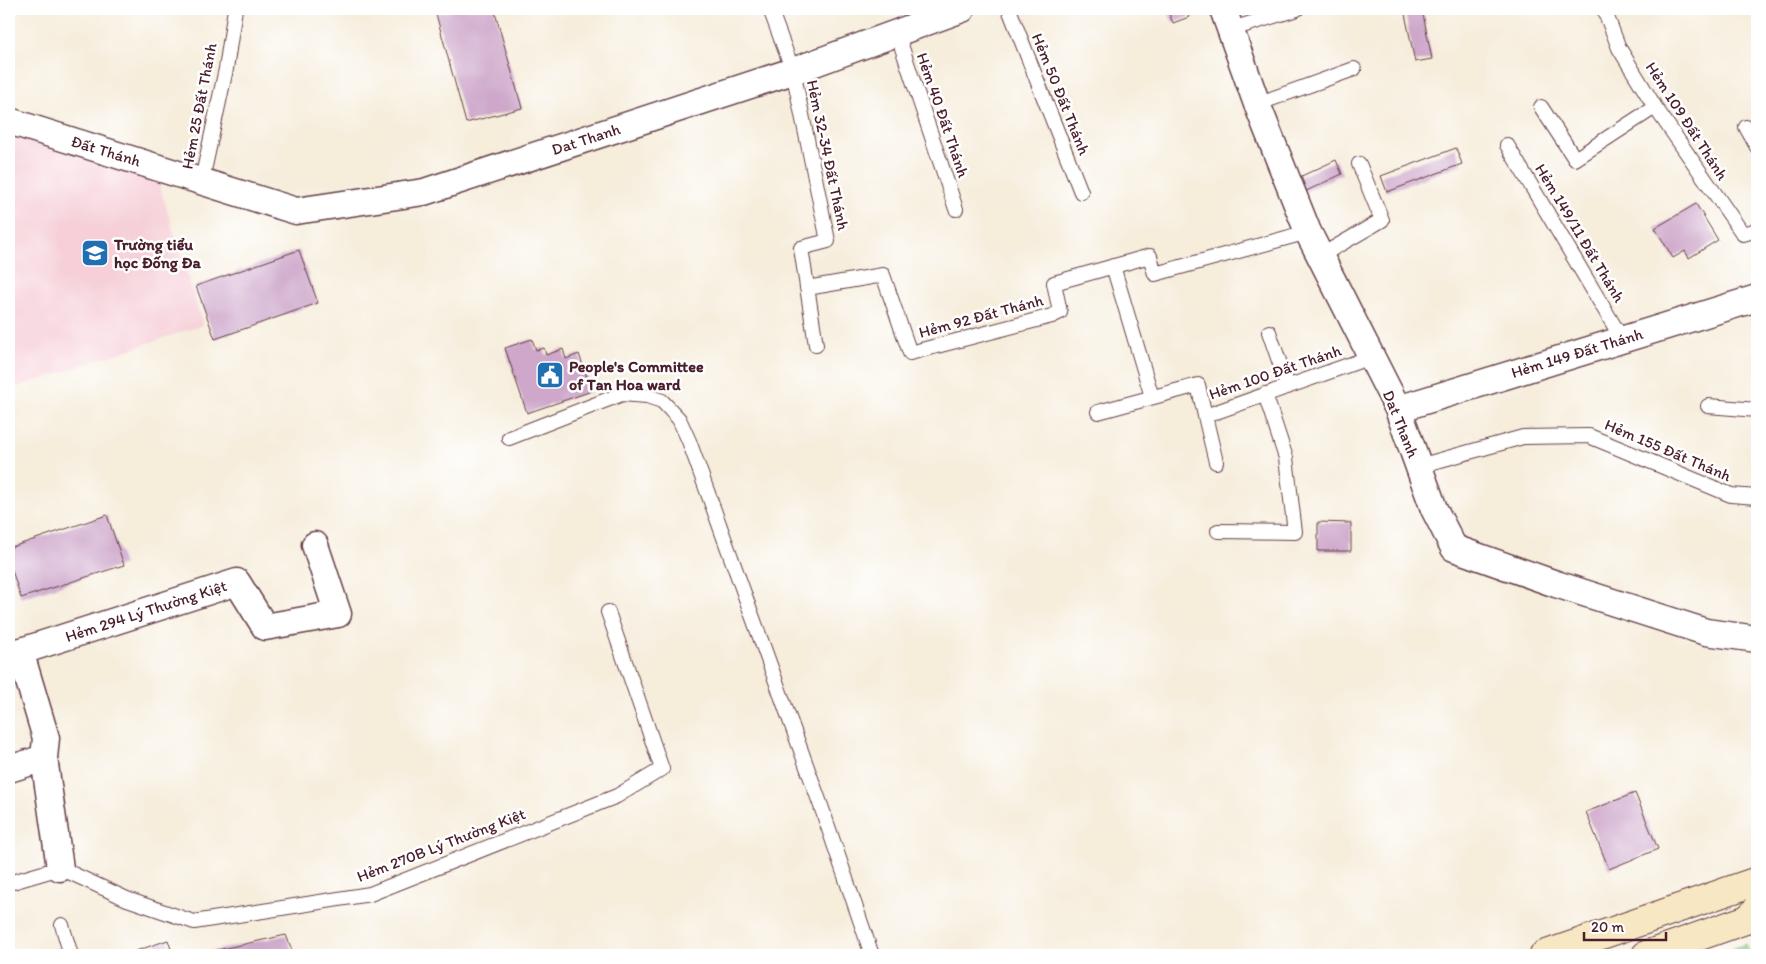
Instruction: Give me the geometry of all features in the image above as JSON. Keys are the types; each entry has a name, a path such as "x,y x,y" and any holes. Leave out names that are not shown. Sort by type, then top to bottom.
{"street":[{"name":"Dat Thanh","path":"202,180 296,210 424,192 793,71 962,9"},
{"name":"Dat Thanh","path":"1226,20 1308,232 1398,409 1434,509 1454,548 1556,584 1706,632 1757,639"},
{"name":"Đất Thánh","path":"9,121 202,180"},
{"name":"Hẻm 149 Đất Thánh","path":"1398,409 1757,298"},
{"name":"Hẻm 294 Lý Thường Kiệt","path":"14,653 237,582 265,627 338,614 316,545"},
{"path":"14,653 46,738 44,758 60,868"},
{"path":"9,769 44,758"},
{"path":"1544,955 1757,881"},
{"path":"1646,955 1748,919 1757,909"}],"lane":[{"name":"Hẻm 25 Đất Thánh","path":"202,180 226,69 235,9"},
{"path":"770,9 793,71"},
{"name":"Hẻm 50 Đất Thánh","path":"1009,9 1081,192"},
{"path":"1226,20 1297,9"},
{"name":"Hẻm 109 Đất Thánh","path":"1604,9 1619,48 1655,107 1742,234 1757,230"},
{"name":"Hẻm 40 Đất Thánh","path":"897,33 956,209"},
{"path":"1257,104 1354,69"},
{"name":"Hẻm 32-34 Đất Thánh","path":"793,71 828,241 801,248 816,345"},
{"path":"1541,107 1575,159 1655,107"},
{"path":"1746,127 1757,147"},
{"name":"Hẻm 149/11 Đất Thánh","path":"1507,145 1622,340"},
{"path":"1320,256 1382,220 1359,164"},
{"name":"Hẻm 92 Đất Thánh","path":"807,288 883,276 910,353 1052,316 1060,312 1054,283 1150,256 1155,274 1308,232"},
{"path":"1113,266 1152,397"},
{"path":"1269,332 1288,387"},
{"name":"Hẻm 100 Đất Thánh","path":"1098,412 1198,384 1205,416 1371,357"},
{"path":"509,438 622,394 647,396 662,401 679,419 689,441 767,656 872,955"},
{"path":"1218,532 1295,532 1286,458 1265,394"},
{"path":"1708,406 1757,410"},
{"path":"1205,416 1216,462"},
{"name":"Hẻm 155 Đất Thánh","path":"1419,466 1523,437 1588,436 1731,495 1757,497"},
{"name":"Hẻm 270B Lý Thường Kiệt","path":"60,868 127,899 194,922 370,894 617,796 662,769 608,612"},
{"path":"9,883 60,868"},
{"path":"62,925 71,955"}],"shaded area":[{"name":"Trường tiểu học Đống Đa","path":"9,130 158,181 203,325 9,390"}],"green space":[{"path":"1746,944 1750,955 1715,955"}],"building":[{"path":"455,9 494,9 522,108 466,123 436,14"},
{"path":"1167,9 1185,9 1189,17 1173,23"},
{"path":"1404,9 1422,9 1432,59 1415,62"},
{"path":"1456,148 1462,164 1387,192 1381,176"},
{"path":"1336,160 1342,174 1300,194 1293,180"},
{"path":"1696,204 1718,240 1689,258 1685,251 1673,258 1655,228"},
{"path":"299,250 318,303 215,339 196,286"},
{"name":"People's Committee of Tan Hoa ward","path":"532,339 536,350 544,348 546,355 563,349 566,359 579,354 592,391 527,413 505,348"},
{"path":"107,515 124,565 21,598 9,561 9,548"},
{"path":"1318,522 1351,523 1351,551 1318,551"},
{"path":"1635,793 1658,849 1609,869 1586,812"},
{"path":"286,935 294,955 208,955 208,952"},
{"path":"168,940 173,955 124,955"}],"place":[{"name":"Trường tiểu học Đống Đa","path":"95,253"},
{"name":"People's Committee of Tan Hoa ward","path":"550,375"}]}
